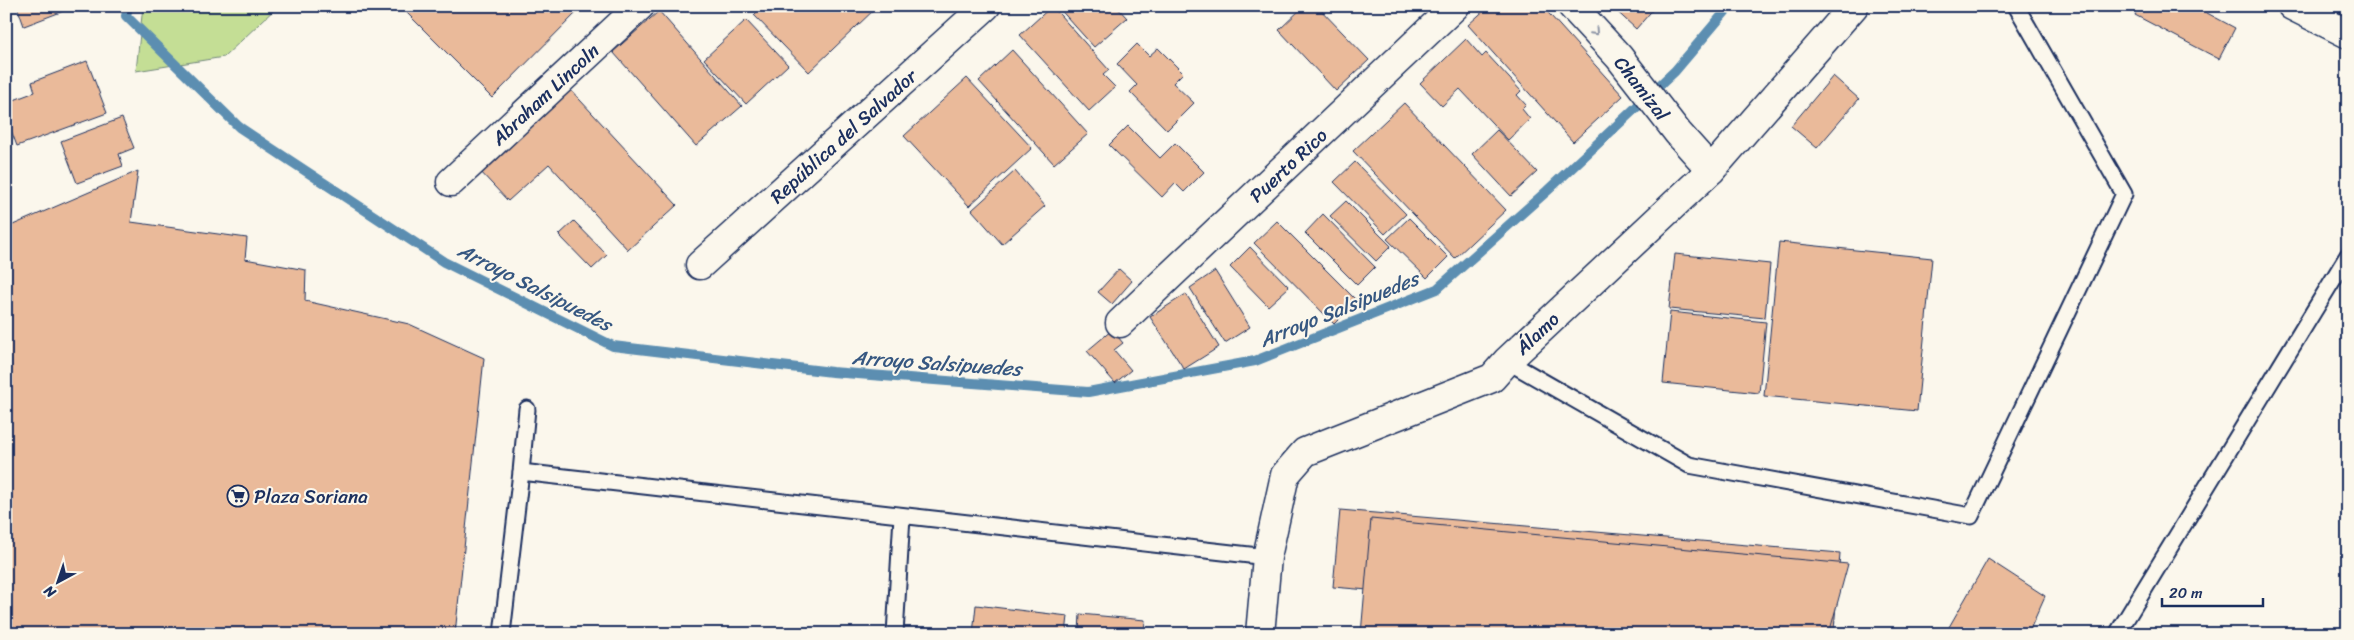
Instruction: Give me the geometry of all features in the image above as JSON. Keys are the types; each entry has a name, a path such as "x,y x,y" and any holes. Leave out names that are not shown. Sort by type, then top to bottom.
{"street":[{"name":"Abraham Lincoln","path":"451,182 640,6"},
{"name":"República del Salvador","path":"700,265 986,6"},
{"name":"Puerto Rico","path":"1120,323 1455,6"},
{"name":"Chamizal","path":"1572,6 1619,57 1678,133 1711,170"},
{"name":"Álamo","path":"1260,634 1267,557 1285,475 1305,452 1492,378 1507,361 1711,170 1854,6"},
{"path":"2292,6 2348,34"}],"lane":[{"path":"1507,361 1688,465 1971,516 2124,194 2016,6"},
{"path":"2117,634 2348,255"},
{"path":"502,634 527,409"},
{"path":"521,472 1267,557"},
{"path":"895,634 902,516"}],"green space":[{"path":"143,6 278,6 224,57 136,71"}],"building":[{"path":"17,6 73,6 74,7 24,26"},
{"path":"400,6 583,6 492,98"},
{"path":"763,6 878,6 809,72 754,15"},
{"path":"1052,6 1109,70 1103,75 1115,87 1089,111 1020,35"},
{"path":"1057,6 1116,6 1127,18 1094,47"},
{"path":"1304,6 1317,6 1369,60 1336,91 1279,30"},
{"path":"1489,6 1542,6 1623,96 1573,142 1468,25"},
{"path":"1611,6 1656,6 1636,29"},
{"path":"2139,6 2194,6 2235,28 2219,59 2135,15"},
{"path":"659,11 742,106 696,146 613,52"},
{"path":"746,20 788,65 746,104 704,59"},
{"path":"1466,39 1482,57 1486,53 1521,91 1517,95 1526,105 1522,109 1530,119 1508,140 1460,89 1442,106 1420,83"},
{"path":"1137,44 1149,56 1158,48 1183,73 1173,83 1194,103 1167,130 1130,92 1137,85 1117,64"},
{"path":"1012,50 1088,134 1054,164 979,81"},
{"path":"87,61 107,113 17,146 6,117 6,103 35,92 32,82"},
{"path":"1833,76 1859,99 1817,148 1791,126"},
{"path":"967,78 1032,148 969,206 904,136"},
{"path":"568,87 677,205 628,250 549,164 508,201 478,169"},
{"path":"1404,103 1506,210 1455,258 1353,151"},
{"path":"122,118 134,148 119,154 123,166 77,183 61,141"},
{"path":"1128,126 1160,158 1175,143 1204,172 1184,192 1175,183 1162,197 1109,145"},
{"path":"1497,130 1537,172 1511,196 1472,154"},
{"path":"1355,162 1406,214 1385,234 1334,182"},
{"name":"Plaza Soriana","path":"138,171 131,222 247,238 245,259 306,270 305,301 409,324 484,358 455,634 6,634 6,228"},
{"path":"1015,171 1045,206 1002,244 972,210"},
{"path":"1346,201 1391,246 1376,261 1330,216"},
{"path":"1323,214 1375,267 1357,285 1305,233"},
{"path":"1409,218 1448,257 1427,278 1387,239"},
{"path":"574,221 607,255 592,269 559,235"},
{"path":"1277,221 1357,301 1334,324 1254,243"},
{"path":"1779,242 1932,258 1917,411 1764,396"},
{"path":"1250,247 1289,287 1268,306 1230,267"},
{"path":"1675,254 1770,264 1765,318 1669,309"},
{"path":"1119,269 1132,281 1112,304 1098,292"},
{"path":"1215,271 1250,327 1225,343 1190,288"},
{"path":"1186,294 1219,347 1184,369 1150,317"},
{"path":"1670,312 1766,322 1759,393 1663,383"},
{"path":"1112,330 1123,343 1114,350 1131,370 1115,383 1087,351"},
{"path":"1340,510 1840,553 1834,630 1333,587"},
{"path":"1371,519 1848,564 1829,634 1361,634"},
{"path":"1988,559 2045,596 2028,634 1945,634"},
{"path":"976,605 1068,616 1066,634 973,634"},
{"path":"1080,614 1145,620 1144,634 1079,633"}],"waterway":[{"name":"Arroyo Salsipuedes","path":"128,6 126,16 239,127 444,262 613,346 832,372 1088,392 1255,361 1437,289 1547,191 1675,71 1730,6"}],"place":[{"name":"Plaza Soriana","path":"238,496"}]}
